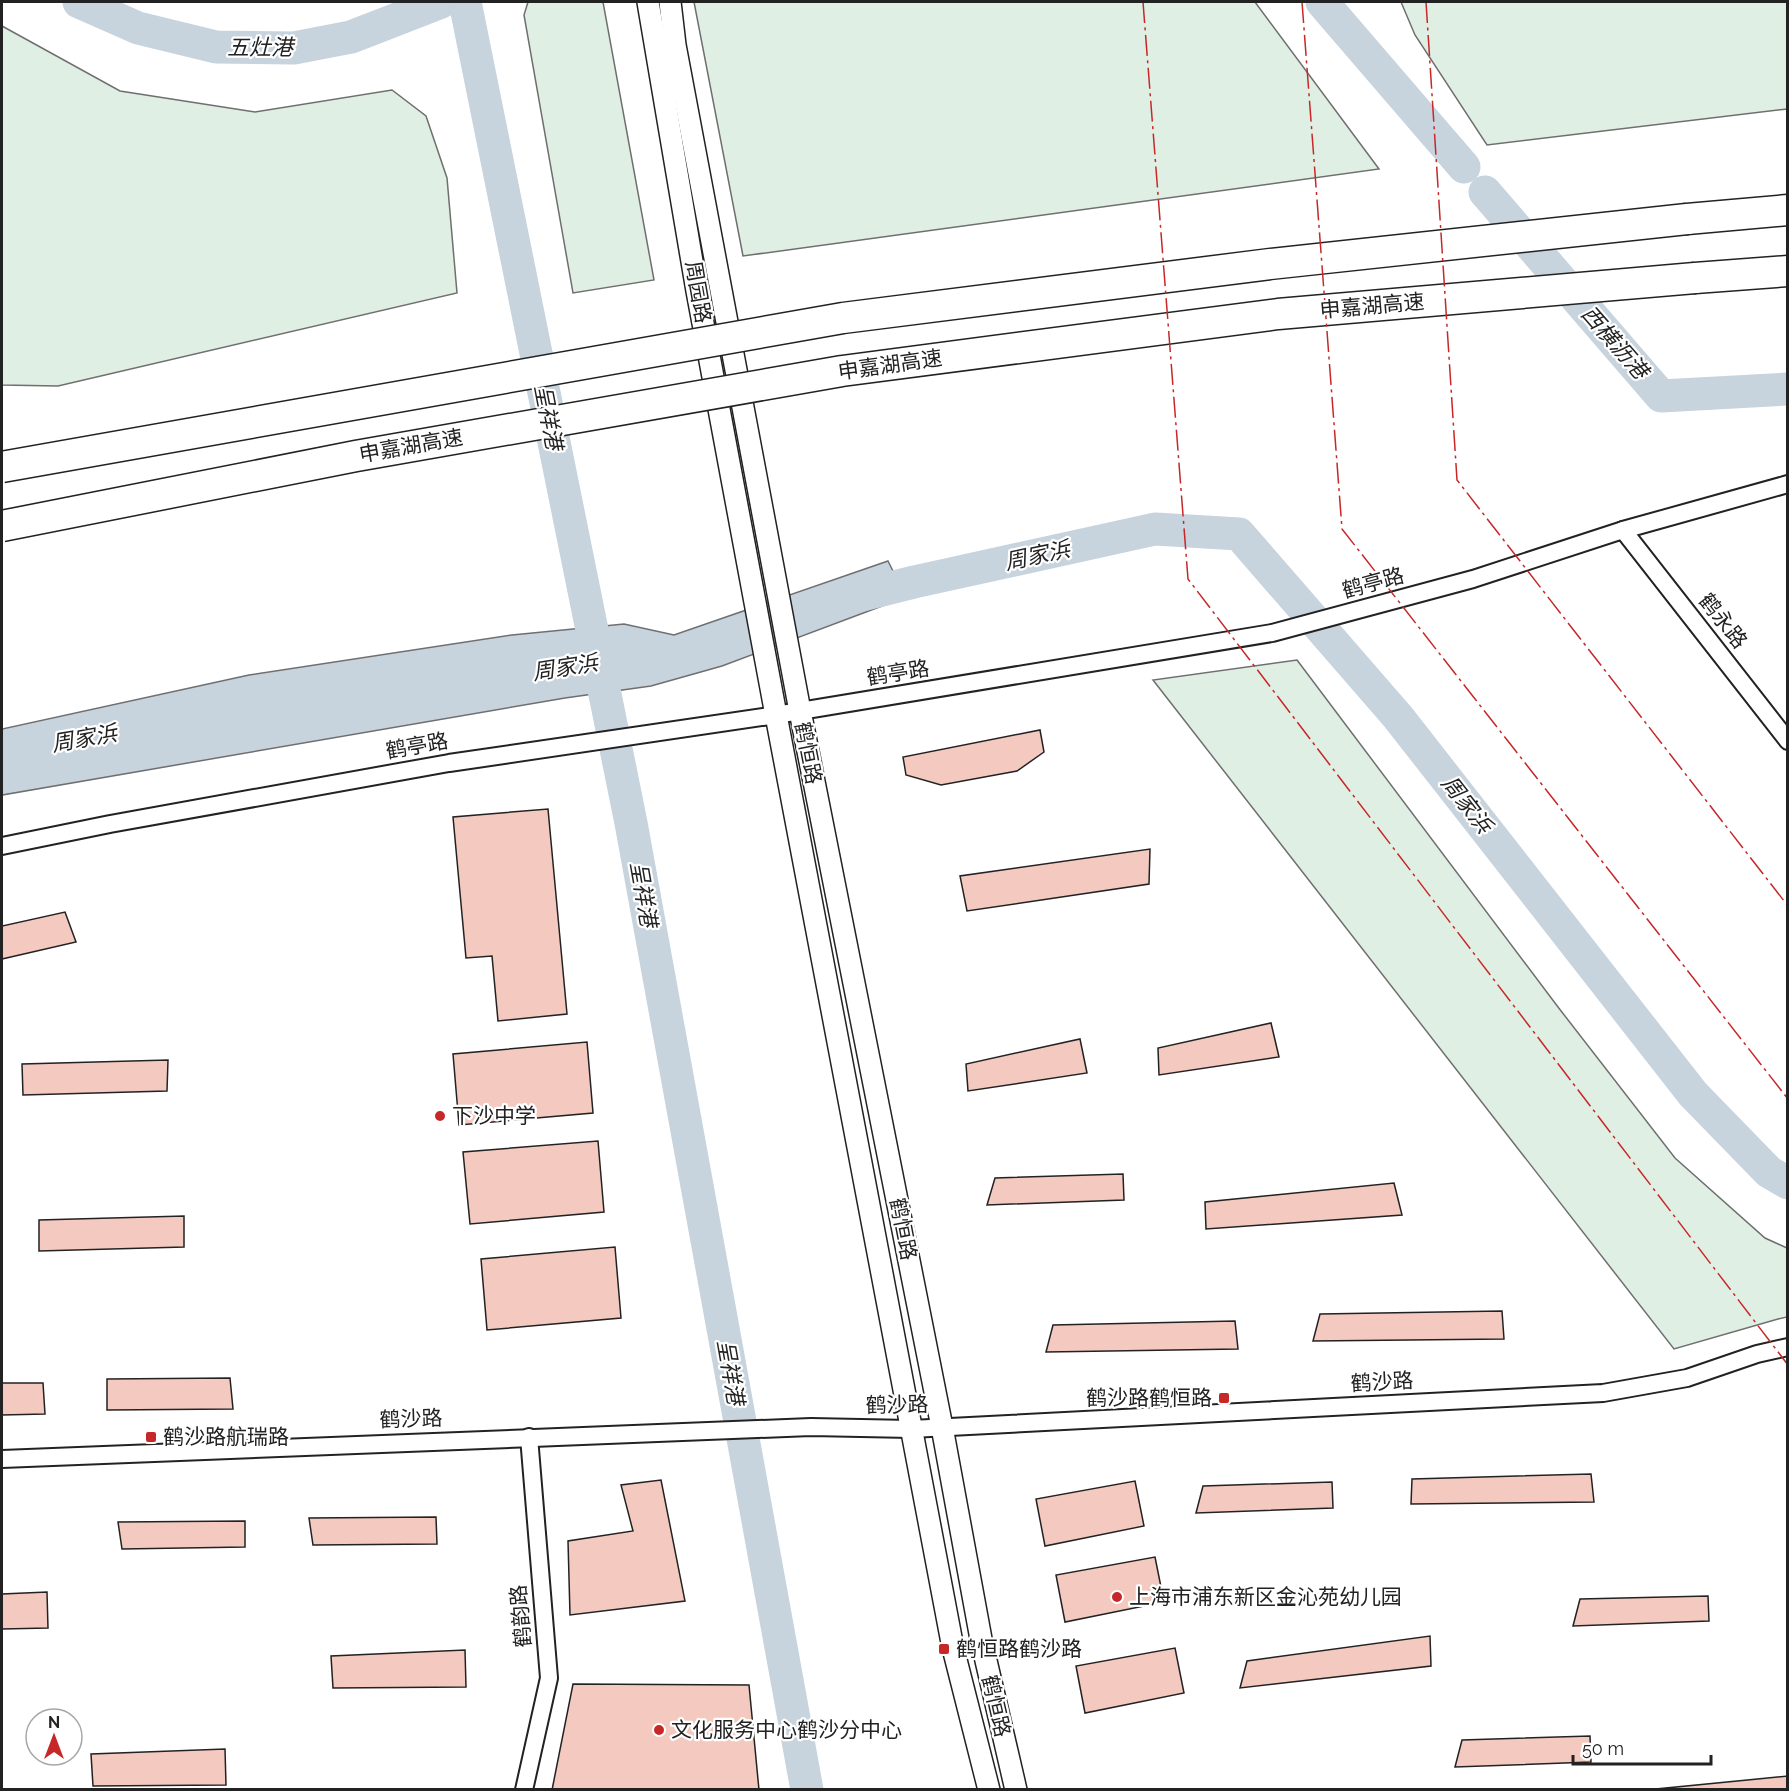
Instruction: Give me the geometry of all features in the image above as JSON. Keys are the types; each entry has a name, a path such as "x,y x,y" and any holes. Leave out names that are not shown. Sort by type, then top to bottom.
{"highway":[{"path":"2,467 843,318 1270,264 1687,219 1788,211"},
{"name":"申嘉湖高速","path":"2,526 356,456 842,371 1278,314 1788,271"},
{"path":"1695,278 1788,277"}],"street":[{"name":"周园路","path":"648,2 697,291 769,674"},
{"name":"周园路","path":"670,2 677,57 793,669"},
{"name":"鹤亭路","path":"2,846 110,824 449,763 776,715 1272,633 1473,579 1623,530 1788,484"},
{"name":"鹤永路","path":"1623,530 1788,741"},
{"name":"鹤恒路","path":"793,669 942,1426 981,1639 1016,1790"},
{"name":"鹤恒路","path":"769,674 953,1648 989,1790"},
{"name":"鹤沙路","path":"2,1459 811,1426 912,1429 1603,1393 1687,1378 1756,1354 1788,1347"},
{"name":"鹤韵路","path":"524,1790 549,1678 529,1437"}],"green space":[{"path":"528,2 603,2 654,280 573,293 524,15"},
{"path":"694,2 1255,2 1379,169 743,256"},
{"path":"1401,2 1787,2 1787,109 1487,145 1415,35"},
{"path":"2,26 120,91 255,112 392,90 426,116 447,178 457,293 58,386 2,385"},
{"path":"1297,660 1558,1007 1675,1158 1765,1238 1787,1248 1787,1317 1674,1349 1153,680"}],"water":[{"path":"888,561 906,597 722,666 651,686 565,698 2,795 2,729 249,675 512,635 624,624 674,635"}],"building":[{"path":"1040,730 1044,752 1017,771 941,785 906,775 903,757"},
{"path":"548,809 567,1014 498,1021 492,956 466,958 453,817"},
{"path":"1150,849 1149,884 967,911 960,876"},
{"path":"65,912 76,942 2,959 2,926"},
{"path":"1271,1023 1279,1057 1159,1075 1158,1048"},
{"path":"1080,1039 1087,1073 968,1091 966,1064"},
{"path":"587,1042 593,1113 459,1125 453,1054"},
{"path":"168,1060 167,1091 23,1095 22,1064"},
{"path":"598,1141 604,1212 470,1224 463,1152"},
{"path":"1123,1174 1124,1200 987,1205 995,1178"},
{"path":"1394,1183 1402,1215 1206,1229 1205,1202"},
{"path":"184,1216 184,1247 39,1251 39,1220"},
{"path":"615,1247 621,1318 487,1330 481,1259"},
{"path":"1502,1311 1504,1339 1313,1341 1320,1314"},
{"path":"1235,1321 1238,1349 1046,1352 1053,1325"},
{"path":"230,1378 233,1409 107,1410 107,1379"},
{"path":"2,1383 43,1383 45,1414 2,1415"},
{"path":"1591,1474 1594,1502 1411,1504 1412,1479"},
{"path":"661,1480 685,1601 570,1615 568,1541 633,1531 621,1485"},
{"path":"1135,1481 1144,1526 1045,1546 1036,1499"},
{"path":"1332,1482 1333,1508 1196,1513 1203,1486"},
{"path":"436,1517 437,1544 313,1545 309,1518"},
{"path":"245,1521 245,1547 122,1549 118,1522"},
{"path":"1155,1557 1164,1602 1065,1622 1056,1575"},
{"path":"47,1592 48,1628 2,1629 2,1594"},
{"path":"1708,1596 1709,1621 1573,1626 1580,1599"},
{"path":"1430,1636 1431,1666 1240,1688 1247,1661"},
{"path":"1175,1648 1184,1693 1085,1713 1076,1666"},
{"path":"465,1650 466,1687 333,1688 331,1656"},
{"name":"文化服务中心鹤沙分中心","path":"573,1684 749,1685 759,1790 552,1790"},
{"path":"1590,1736 1591,1762 1455,1767 1462,1740"},
{"path":"225,1749 226,1785 93,1786 91,1754"},
{"path":"1788,1776 1788,1790 1656,1790 1656,1789"}],"waterway":[{"name":"五灶港","path":"79,2 138,28 216,47 294,48 351,37 441,2"},
{"name":"呈祥港","path":"465,2 631,823 807,1790"},
{"name":"西横沥港","path":"1322,2 1464,167"},
{"name":"西横沥港","path":"1485,192 1661,396 1788,389"},
{"name":"周家浜","path":"858,596 1155,529 1239,534 1398,717 1693,1094 1769,1172 1788,1183"}],"power":[{"path":"1143,2 1188,579 1788,1365"},
{"path":"1302,2 1342,529 1788,1099"},
{"path":"1426,2 1457,480 1788,906"}],"place":[{"name":"下沙中学","path":"440,1116"},
{"name":"鹤沙路鹤恒路","path":"1224,1398"},
{"name":"鹤沙路航瑞路","path":"151,1437"},
{"name":"上海市浦东新区金沁苑幼儿园","path":"1117,1597"},
{"name":"鹤恒路鹤沙路","path":"944,1649"},
{"name":"文化服务中心鹤沙分中心","path":"659,1730"}]}
